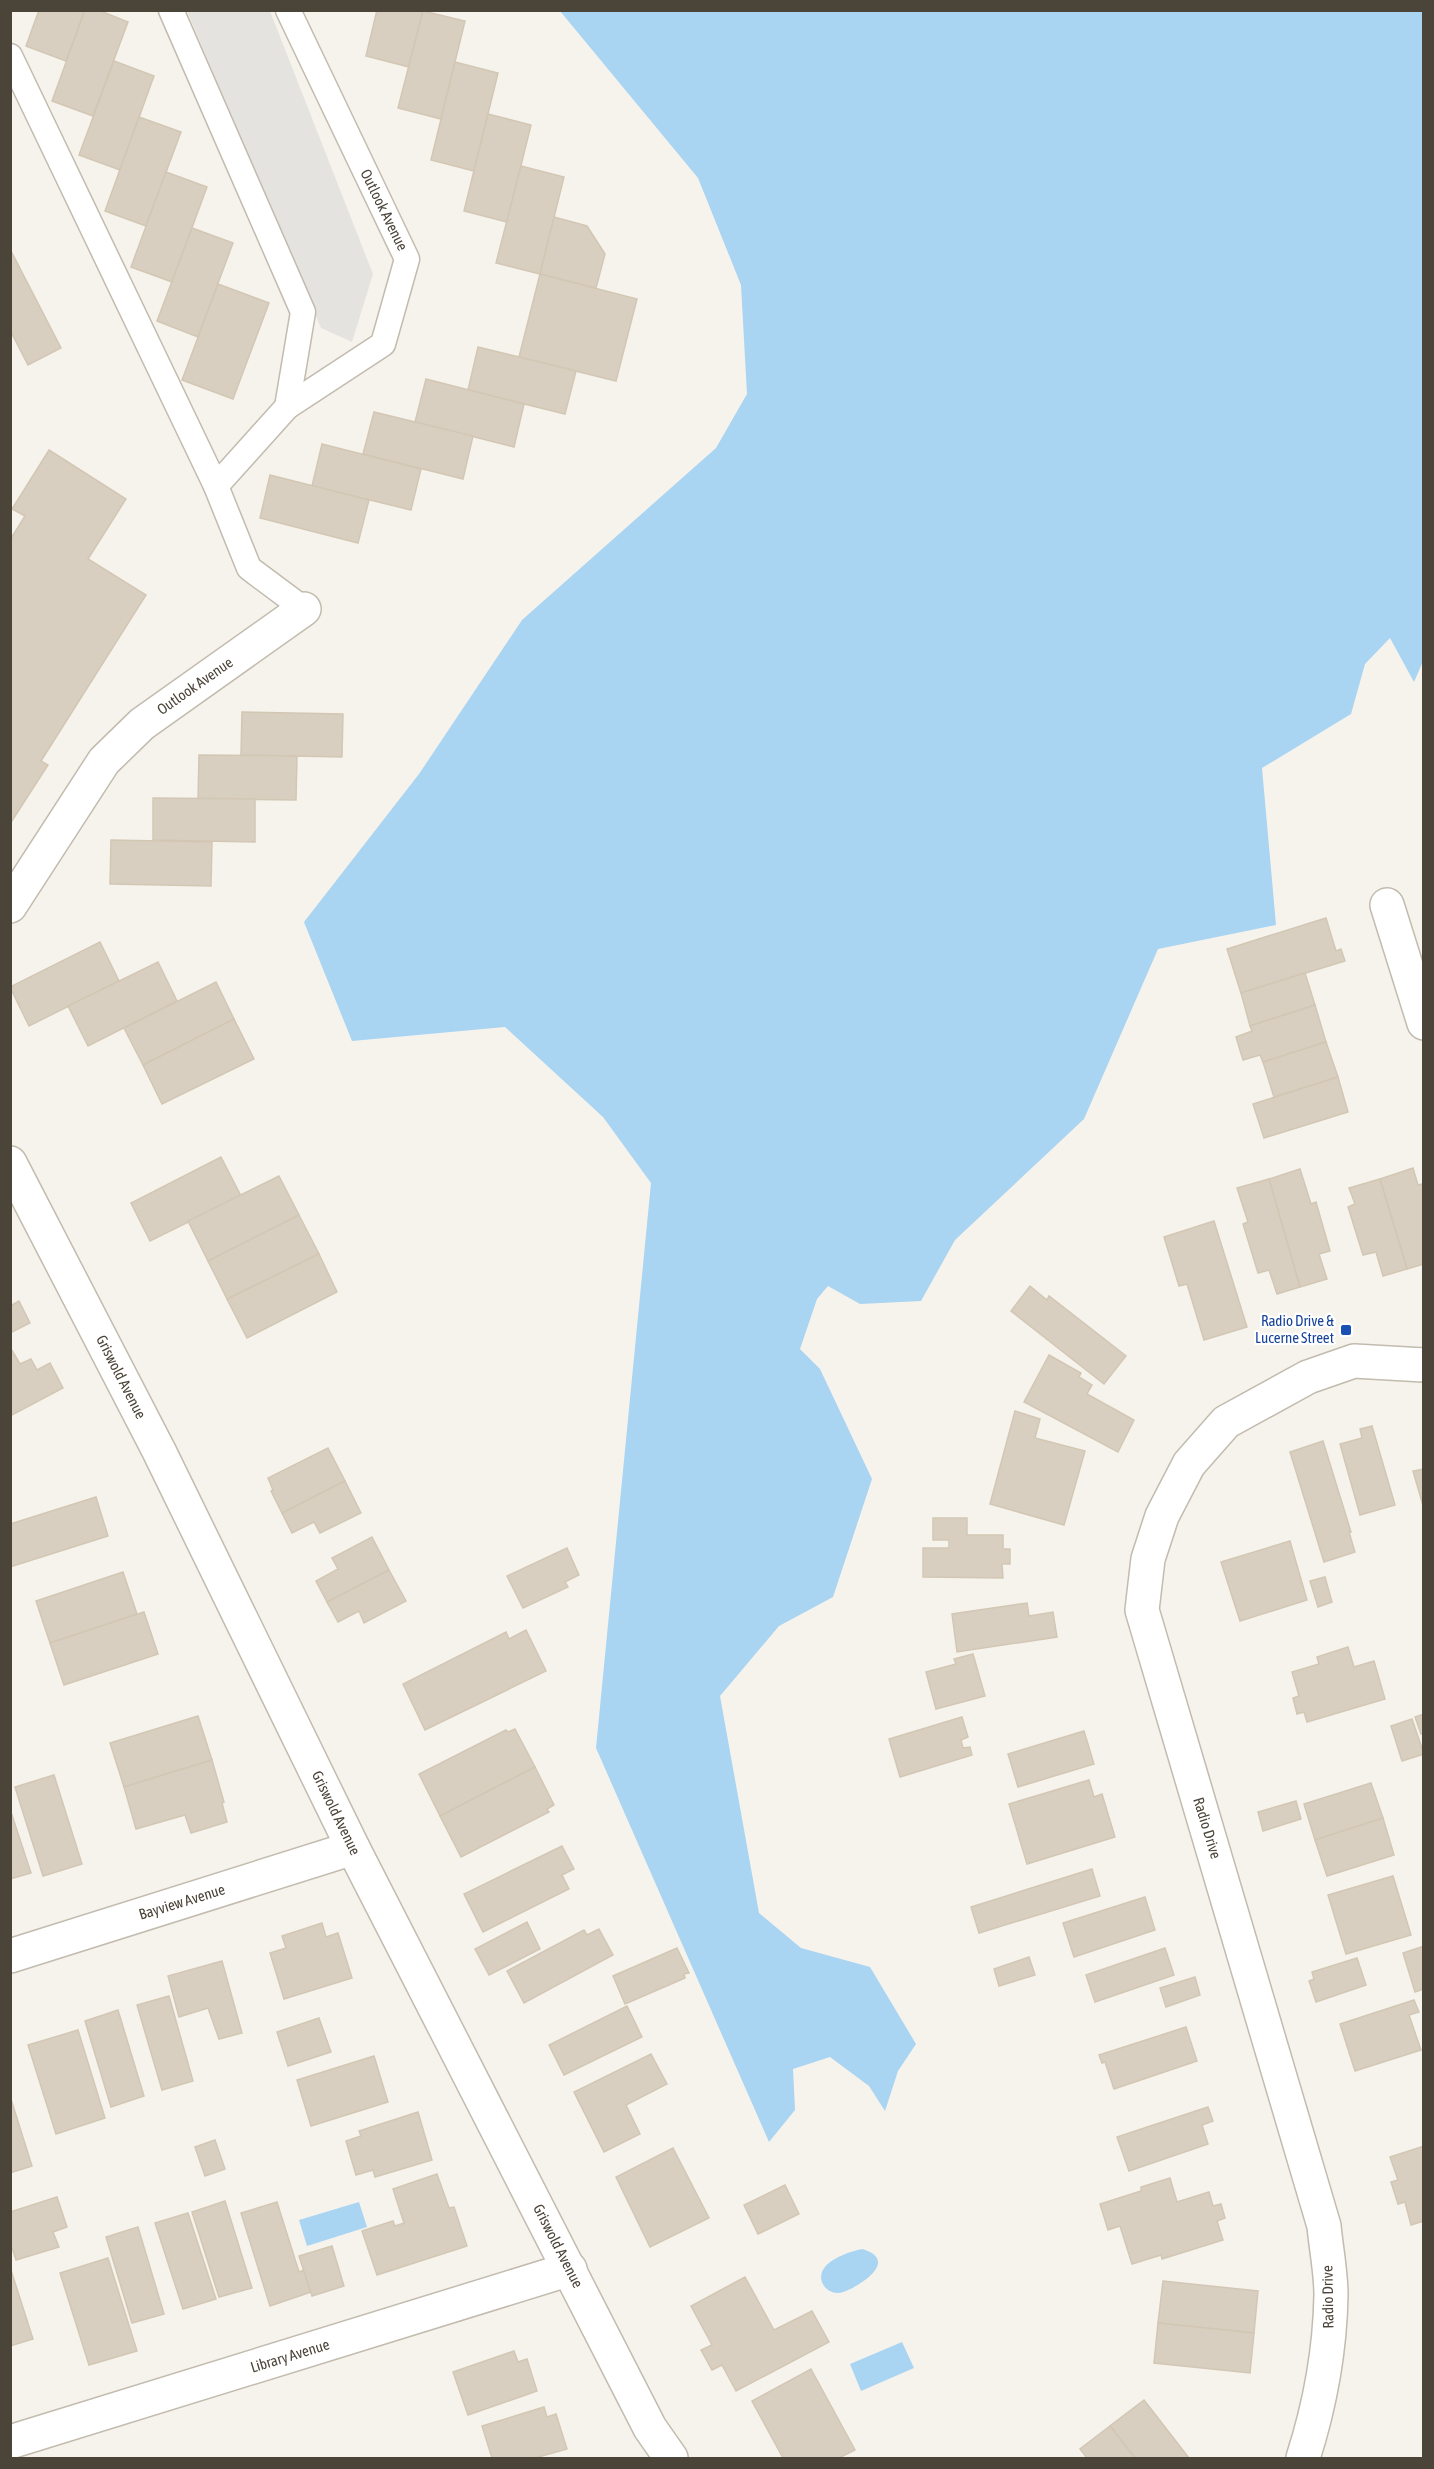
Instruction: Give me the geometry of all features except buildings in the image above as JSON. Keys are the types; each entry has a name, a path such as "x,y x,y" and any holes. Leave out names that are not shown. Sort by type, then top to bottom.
{"street":[{"name":"Outlook Avenue","path":"10,906 105,760 142,724 304,609"},
{"path":"1387,905 1424,1023"},
{"name":"Griswold Avenue","path":"10,1163 164,1461 353,1848 650,2428 671,2458"},
{"name":"Radio Drive","path":"1303,2458 1314,2425 1328,2356 1331,2292 1324,2226 1142,1610 1148,1559 1162,1516 1190,1464 1226,1422 1308,1377 1354,1361 1424,1365"},
{"name":"Bayview Avenue","path":"10,1956 353,1848"},
{"name":"Library Avenue","path":"10,2442 570,2269"}],"lane":[{"path":"171,10 303,312 287,407"},
{"name":"Outlook Avenue","path":"216,486 287,407 383,344 407,259 288,10"},
{"name":"Outlook Avenue","path":"10,56 216,486 249,568 304,609"}],"shaded area":[{"path":"187,11 270,11 373,274 352,342 321,328"}],"water":[{"path":"560,11 1423,11 1424,659 1414,682 1390,638 1365,664 1351,714 1262,768 1276,925 1158,949 1084,1119 955,1240 921,1301 860,1304 828,1286 817,1299 800,1349 820,1369 872,1479 833,1597 779,1626 720,1696 759,1913 801,1948 870,1967 916,2044 898,2071 885,2111 869,2086 830,2057 793,2069 795,2110 769,2142 596,1748 651,1183 603,1117 505,1027 352,1041 304,922 419,774 522,620 716,448 747,394 741,285 698,178"},
{"path":"359,2202 367,2227 307,2246 299,2220"},
{"path":"862,2249 873,2254 878,2260 873,2272 867,2279 851,2289 837,2293 828,2290 821,2277 825,2267 842,2255"},
{"path":"902,2342 914,2368 861,2391 850,2364"}],"place":[{"name":"Radio Drive & Lucerne Street","path":"1346,1330"}]}
